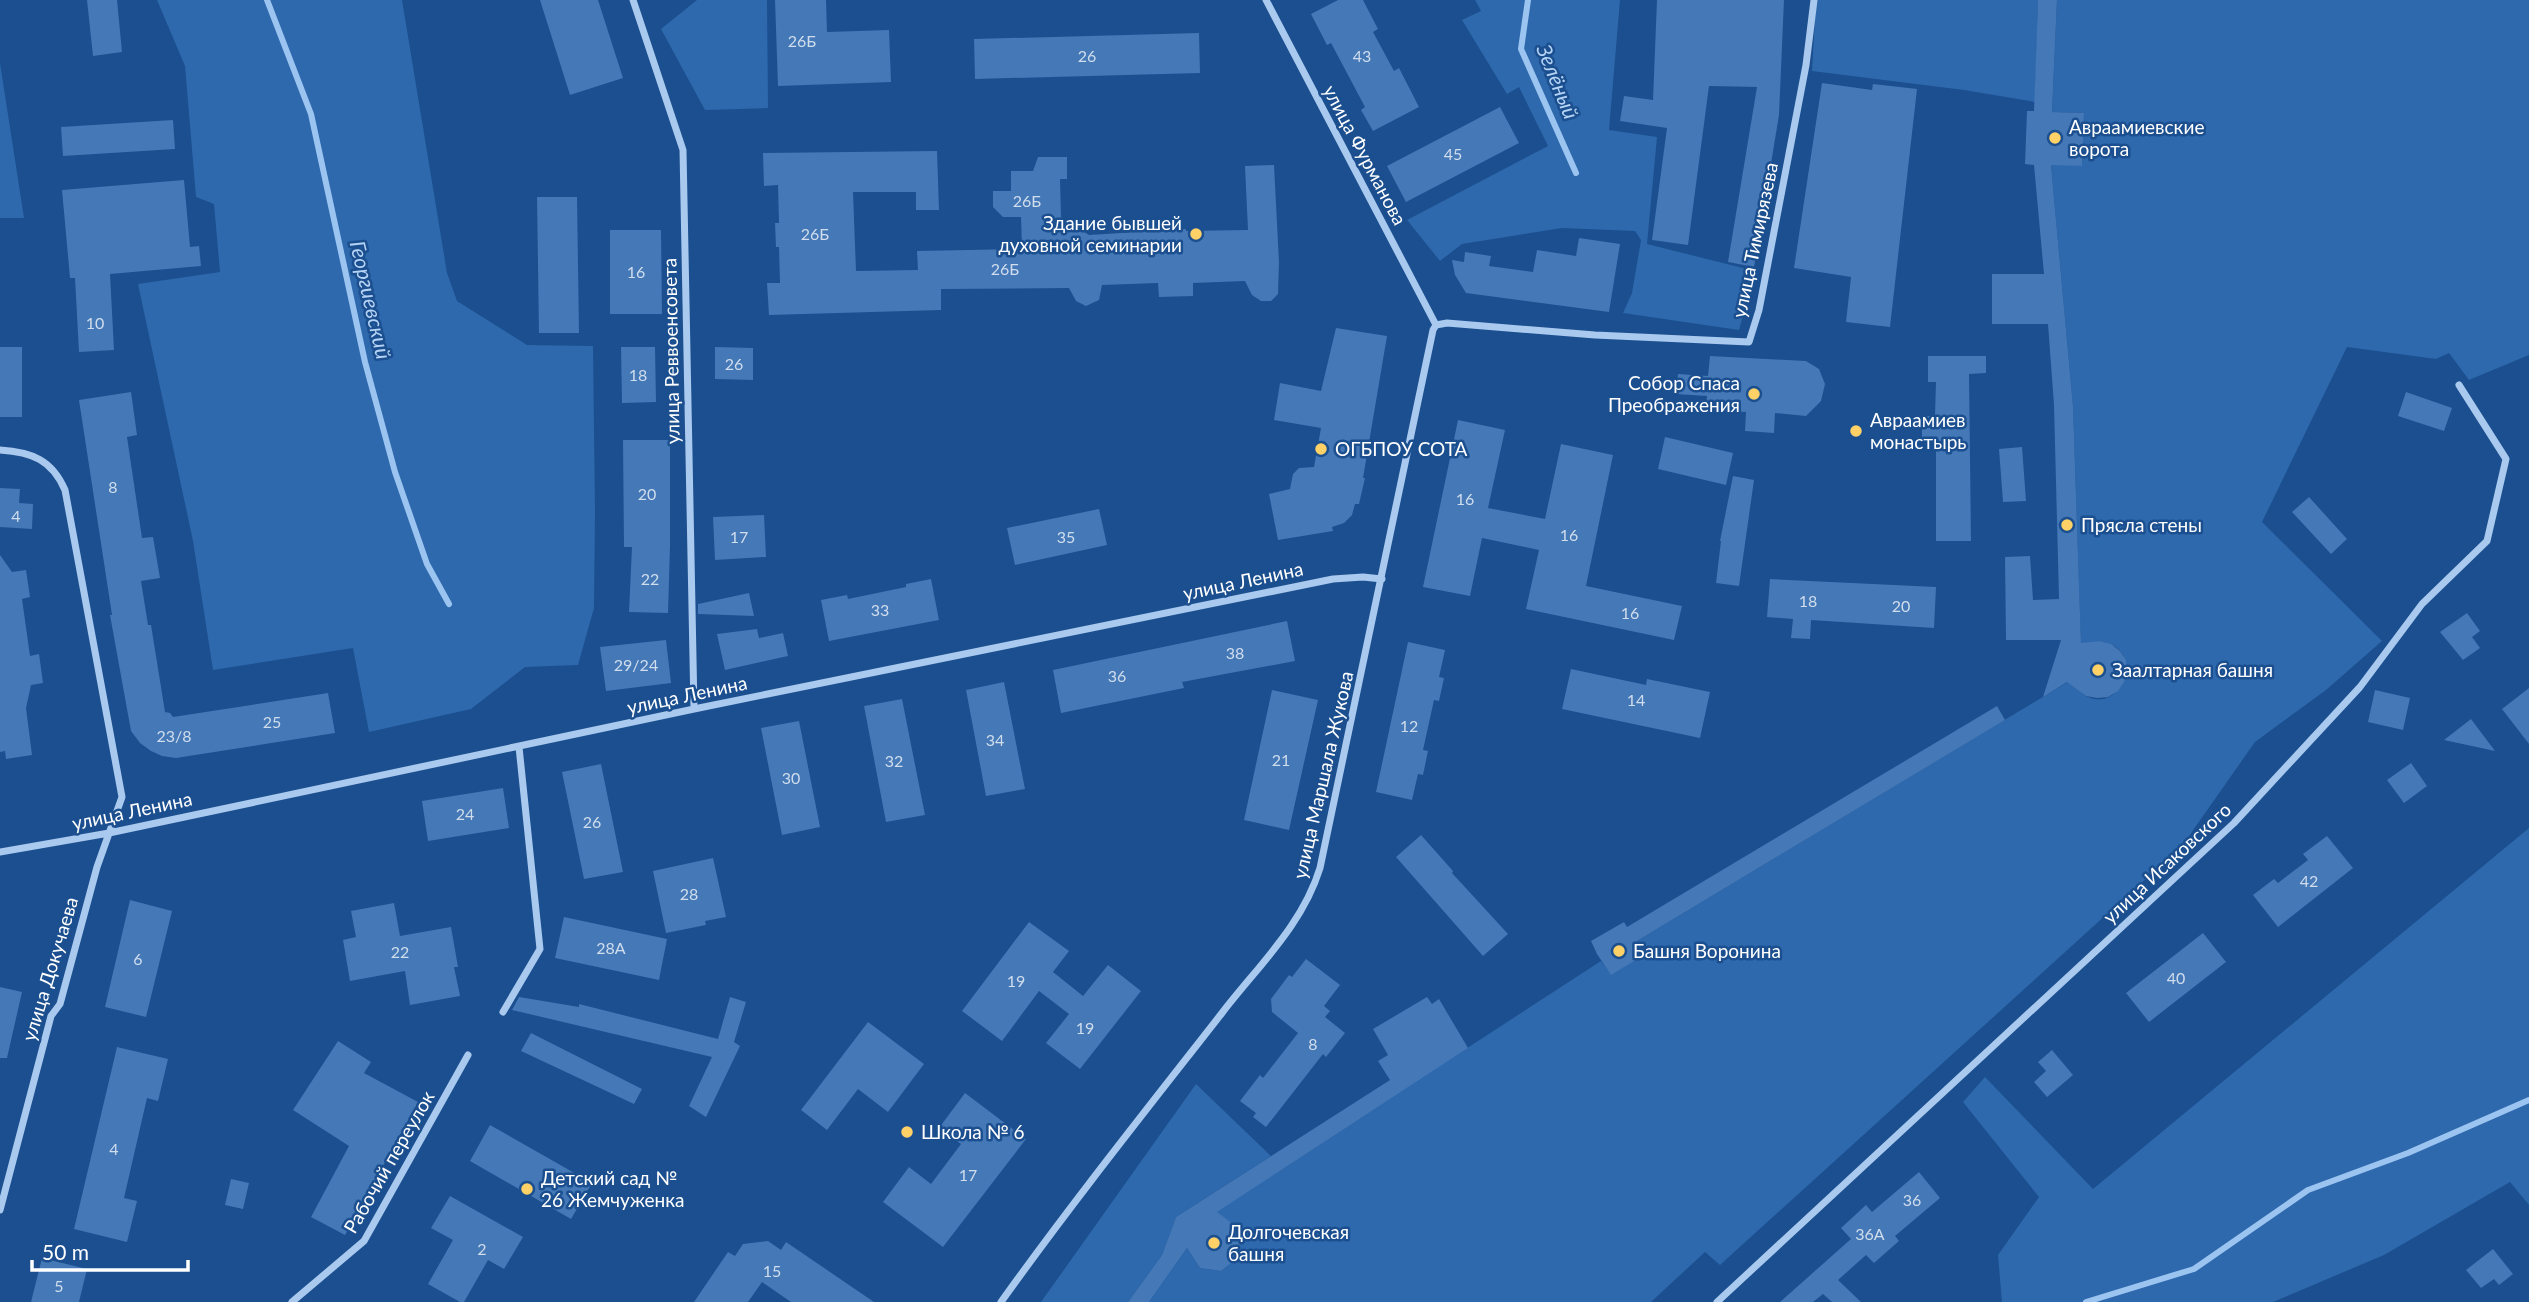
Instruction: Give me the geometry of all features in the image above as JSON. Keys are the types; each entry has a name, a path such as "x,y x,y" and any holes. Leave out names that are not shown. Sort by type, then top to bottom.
{"street":[{"name":"улица Реввоенсовета","path":"634,0 682,150 694,709"},
{"name":"улица Фурманова","path":"1266,0 1436,325"},
{"name":"улица Тимирязева","path":"1436,325 1447,323 1595,335 1749,342 1759,310 1807,65 1814,0"},
{"name":"улица Маршала Жукова","path":"1001,1302 1059,1222 1223,1010 1287,933 1310,897 1320,868 1436,325"},
{"name":"улица Исаковского","path":"1717,1302 2234,823 2360,687 2422,604 2487,541 2506,458 2459,385"},
{"name":"улица Докучаева","path":"0,450 13,451 47,462 58,475 65,490 122,797 97,867 60,1004 51,1016 0,1210"},
{"name":"улица Ленина","path":"0,852 109,833 694,709 1333,579 1382,579"},
{"path":"503,1012 540,949 519,747"},
{"name":"Рабочий переулок","path":"292,1302 364,1241 468,1055"}],"shaded area":[{"path":"157,0 402,0 447,273 457,301 527,345 593,346 594,608 578,665 525,667 471,709 369,732 353,648 213,670 193,541 138,284 220,272 214,204 196,197 185,66"},
{"path":"697,0 767,0 768,108 705,110 661,29"},
{"path":"1475,0 1620,0 1609,130 1657,137 1647,244 1755,271 1739,330 1623,313 1632,293 1641,240 1635,231 1562,228 1462,244 1440,261 1407,220 1548,146 1519,87 1507,94 1462,20 1481,11"},
{"path":"1816,0 2038,0 2035,102 1964,90 1812,71"},
{"path":"2057,0 2529,0 2529,355 2469,380 2449,353 2436,359 2347,347 2262,522 2382,641 2326,690 2255,742 2182,846 1720,1265 1705,1252 1651,1302 1149,1302 1187,1248 1200,1268 1221,1271 1238,1258 1242,1238 1209,1216 1601,961 1611,974 1644,955 1637,941 2071,680 2086,696 2098,699 2109,697 2118,690 2126,669 2125,658 2118,649 2100,642 2081,648 2073,406 2051,165 2082,165 2084,113 2052,112"},
{"path":"0,63 24,218 0,218"},
{"path":"2529,828 2529,1205 2510,1182 2384,1255 2273,1302 2002,1302 1998,1255 2039,1197 1963,1102 1985,1077 2093,1189"},
{"path":"1196,1084 1271,1156 1176,1217 1162,1255 1128,1302 1041,1302"}],"building":[{"path":"87,0 117,0 122,52 93,56"},
{"path":"540,0 598,0 623,78 570,95"},
{"path":"775,0 826,0 827,32 889,30 891,82 778,86"},
{"path":"1338,0 1363,0 1378,29 1373,32 1394,71 1399,68 1419,107 1373,131 1361,110 1365,107 1331,43 1327,45 1311,14"},
{"path":"1657,0 1784,0 1779,115 1754,267 1728,262 1757,87 1709,86 1688,245 1652,240 1667,128 1620,121 1624,96 1653,100"},
{"path":"2038,0 2057,0 2052,112 2084,113 2082,166 2051,165 2073,406 2081,643 2100,641 2111,644 2126,660 2124,682 2118,691 2108,697 2086,696 2067,682 2043,697 2061,640 2006,640 2005,557 2030,556 2033,600 2059,599 2054,405 2048,324 1992,324 1992,274 2044,274 2034,165 2025,164 2027,111 2034,111"},
{"path":"1199,33 1200,73 975,79 974,39"},
{"path":"1822,83 1872,90 1873,84 1917,89 1890,327 1846,322 1851,277 1794,268"},
{"path":"1500,107 1519,143 1406,202 1387,166"},
{"path":"173,120 175,149 63,156 61,127"},
{"path":"937,151 939,210 916,210 916,192 853,192 856,271 918,270 917,251 1022,249 1021,217 1003,217 993,207 993,191 1011,191 1011,171 1033,171 1038,157 1067,157 1067,179 1060,179 1061,217 1089,235 1186,229 1248,230 1245,166 1274,165 1278,294 1271,301 1261,301 1252,295 1245,281 1193,283 1193,296 1159,297 1158,283 1102,285 1099,300 1086,306 1076,301 1069,288 941,289 941,310 769,315 767,283 780,283 775,223 779,223 778,185 764,186 763,153"},
{"path":"184,180 190,247 199,246 201,266 110,274 114,350 79,352 75,278 70,278 62,190"},
{"path":"537,197 577,197 579,333 539,333"},
{"path":"610,230 661,230 662,314 610,314"},
{"path":"1579,238 1620,244 1609,312 1466,293 1455,275 1452,260 1464,262 1465,252 1491,256 1489,266 1533,272 1537,250 1576,256"},
{"path":"1336,328 1387,336 1359,504 1355,504 1352,515 1344,523 1332,527 1333,531 1278,540 1269,494 1290,489 1293,474 1299,468 1314,467 1321,428 1274,420 1280,383 1321,391"},
{"path":"0,347 22,347 22,417 0,417"},
{"path":"621,347 655,347 656,402 622,403"},
{"path":"715,347 753,348 753,380 715,379"},
{"name":"Собор Спаса Преображения","path":"1710,356 1806,361 1819,369 1825,384 1821,401 1806,416 1775,413 1774,433 1745,431 1746,412 1706,410 1707,396 1676,394 1678,374 1708,376"},
{"path":"1928,356 1986,356 1986,373 1969,374 1971,541 1936,541 1936,441 1922,441 1922,416 1935,416 1936,382 1928,382"},
{"path":"131,392 137,435 127,437 142,538 153,537 160,578 141,581 165,712 173,717 328,693 335,733 176,758 151,751 140,743 131,731 110,615 79,400"},
{"path":"2406,392 2452,408 2444,431 2398,416"},
{"path":"1458,420 1505,430 1488,508 1545,519 1561,444 1613,455 1586,586 1682,606 1674,640 1526,609 1539,550 1482,538 1470,596 1423,587"},
{"path":"1665,437 1733,453 1726,485 1658,469"},
{"path":"623,440 670,440 668,613 629,612 632,547 624,547"},
{"path":"2022,447 2026,501 2003,502 1999,449"},
{"path":"1733,476 1754,480 1739,586 1716,583 1720,541"},
{"path":"0,488 20,489 19,503 33,504 32,529 0,527"},
{"path":"2309,497 2347,539 2331,554 2292,512"},
{"path":"1099,509 1107,545 1015,565 1007,528"},
{"path":"764,515 766,557 715,560 713,517"},
{"path":"0,555 12,572 26,570 30,597 22,599 30,656 39,654 43,683 31,685 26,708 32,755 6,759 5,751 0,752"},
{"path":"931,579 939,620 829,641 821,600 847,595 848,599"},
{"path":"1770,579 1936,587 1934,628 1811,620 1810,639 1791,638 1793,619 1767,617"},
{"path":"749,593 754,616 698,614 698,604"},
{"path":"2467,613 2480,631 2472,637 2480,648 2463,660 2440,632"},
{"path":"1287,621 1295,661 1182,682 1184,688 1061,713 1053,670"},
{"path":"757,629 759,638 783,633 788,656 725,670 717,634"},
{"path":"666,640 671,683 606,691 600,647"},
{"path":"1408,642 1445,650 1439,677 1444,678 1439,701 1434,700 1423,750 1428,751 1423,775 1418,774 1412,800 1376,792"},
{"path":"1571,669 1646,685 1647,679 1710,692 1700,738 1562,709"},
{"path":"1004,682 1025,789 986,796 966,690"},
{"path":"2529,688 2529,744 2502,709"},
{"path":"1272,690 1318,700 1289,830 1244,820"},
{"path":"2375,690 2410,698 2403,730 2368,722"},
{"path":"902,699 925,815 886,822 864,706"},
{"path":"1997,706 2005,720 1637,941 1644,955 1611,975 1597,954 1591,941 1624,922 1627,927"},
{"path":"2471,719 2495,751 2444,740"},
{"path":"799,721 820,827 782,835 761,728"},
{"path":"2411,763 2427,786 2404,803 2387,780"},
{"path":"601,764 623,872 584,879 562,772"},
{"path":"503,788 509,828 428,841 422,801"},
{"path":"1421,835 1508,934 1483,956 1396,857"},
{"path":"2327,836 2353,868 2278,927 2253,895 2274,879 2278,883 2308,860 2303,854"},
{"path":"713,858 726,917 705,921 706,925 666,933 653,871"},
{"path":"130,900 172,911 146,1017 105,1007"},
{"path":"394,903 400,936 451,927 458,967 454,967 460,996 410,1005 405,971 350,981 343,940 356,937 351,911"},
{"path":"564,917 667,939 659,980 555,958"},
{"path":"1029,922 1069,951 1053,972 1083,996 1108,965 1141,991 1080,1069 1046,1043 1069,1014 1039,991 1002,1041 962,1011"},
{"path":"2203,933 2226,962 2149,1022 2126,993"},
{"path":"1306,959 1340,985 1324,1006 1330,1011 1325,1017 1345,1033 1326,1057 1323,1054 1266,1127 1253,1117 1256,1113 1240,1101 1260,1075 1263,1078 1298,1033 1272,1012 1271,999 1289,975 1292,977"},
{"path":"0,987 22,992 7,1058 0,1058"},
{"path":"519,997 579,1007 579,1004 718,1039 730,997 746,1002 734,1042 740,1046 706,1117 689,1106 712,1057 512,1010"},
{"path":"1427,997 1432,1004 1439,999 1468,1048 1217,1212 1237,1227 1242,1238 1238,1258 1221,1271 1200,1268 1187,1248 1149,1302 1128,1302 1162,1255 1176,1217 1390,1080 1378,1061 1388,1055 1373,1029"},
{"path":"868,1022 924,1064 888,1112 858,1089 827,1130 801,1110"},
{"path":"531,1033 642,1089 634,1104 521,1051"},
{"path":"338,1041 371,1062 364,1073 418,1102 345,1235 311,1217 349,1146 293,1110"},
{"path":"117,1047 168,1059 158,1101 147,1098 124,1198 137,1201 127,1242 74,1229"},
{"path":"2052,1050 2073,1075 2047,1097 2034,1082 2046,1071 2038,1062"},
{"path":"965,1093 1026,1139 943,1247 883,1202 909,1167 931,1184 961,1144 939,1128"},
{"path":"490,1125 592,1183 571,1219 470,1161"},
{"path":"1919,1172 1940,1198 1895,1236 1899,1241 1874,1263 1866,1255 1838,1280 1861,1302 1832,1302 1823,1294 1813,1302 1780,1302 1851,1239 1841,1228 1866,1205 1872,1212"},
{"path":"231,1179 249,1183 243,1209 225,1205"},
{"path":"450,1196 523,1237 504,1269 488,1260 464,1302 428,1284 453,1240 431,1228"},
{"path":"768,1241 781,1250 786,1242 874,1302 791,1302 762,1282 748,1302 694,1302 728,1252 735,1256 743,1244"},
{"path":"2493,1249 2513,1274 2499,1285 2494,1279 2481,1288 2466,1270"},
{"path":"42,1258 87,1269 79,1302 31,1302"}],"waterway":[{"name":"Георгиевский","path":"267,0 311,114 365,362 395,472 427,564 449,604"},
{"name":"Зелёный","path":"1528,0 1521,49 1576,173"},
{"path":"2086,1302 2194,1269 2308,1190 2408,1153 2529,1100"}],"place":[{"name":"Авраамиевские ворота","path":"2055,138"},
{"name":"Здание бывшей духовной семинарии","path":"1196,234"},
{"name":"Собор Спаса Преображения","path":"1754,394"},
{"name":"Авраамиев монастырь","path":"1856,431"},
{"name":"ОГБПОУ СОТА","path":"1321,449"},
{"name":"Прясла стены","path":"2067,525"},
{"name":"Заалтарная башня","path":"2098,670"},
{"name":"Башня Воронина","path":"1619,951"},
{"name":"Школа № 6","path":"907,1132"},
{"name":"Детский сад № 26 Жемчуженка","path":"527,1189"},
{"name":"Долгочевская башня","path":"1214,1243"}]}
